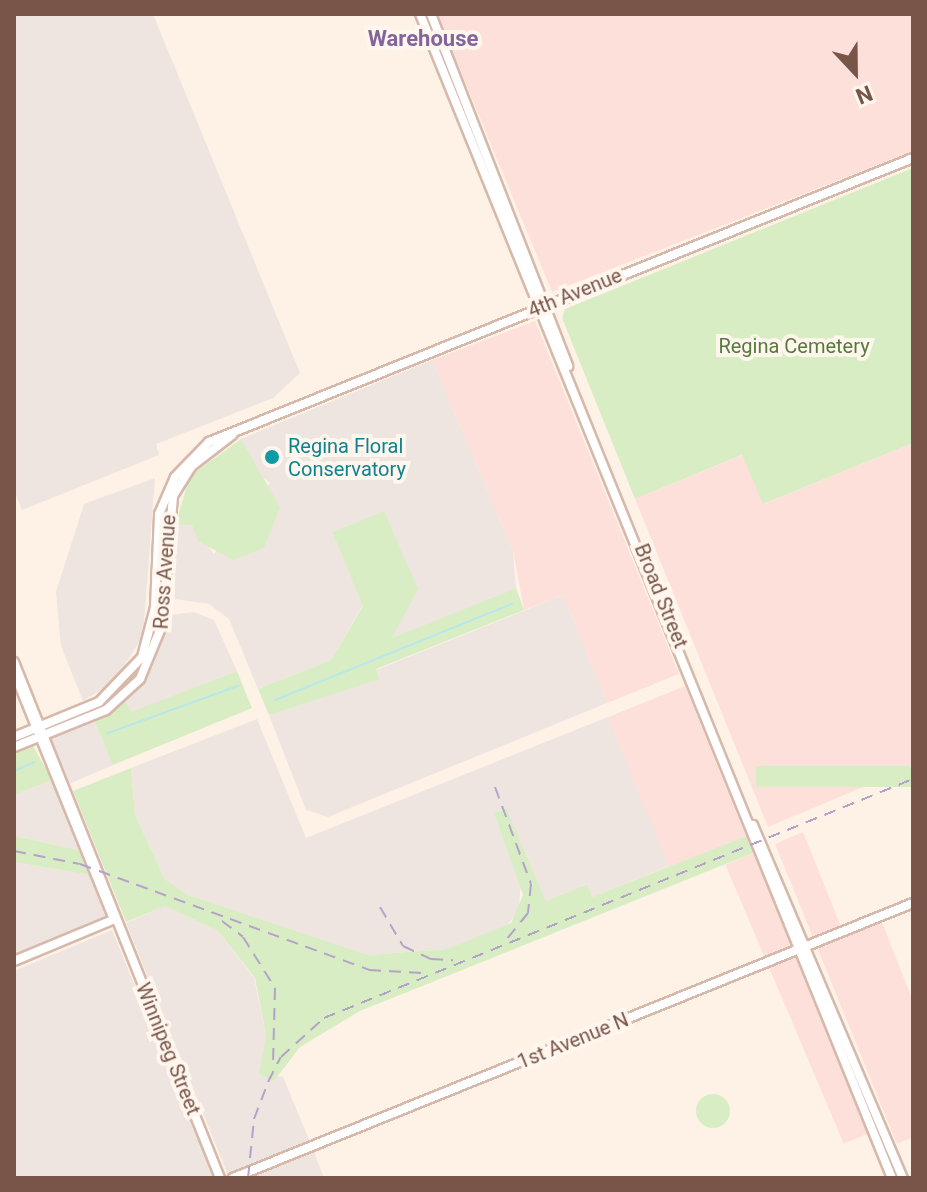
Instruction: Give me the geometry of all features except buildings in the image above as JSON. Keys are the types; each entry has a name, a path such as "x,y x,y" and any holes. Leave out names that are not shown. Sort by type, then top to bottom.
{"main road":[{"name":"Broad Street","path":"420,14 538,308 568,366"},
{"name":"Broad Street","path":"431,14 549,304 568,366 892,1178"},
{"name":"4th Avenue","path":"239,431 913,158"},
{"name":"Ross Avenue","path":"14,747 99,702 137,666 151,635 165,497 196,452 239,431"},
{"name":"Winnipeg Street","path":"14,662 220,1178"},
{"name":"Winnipeg Street","path":"14,672 41,731"},
{"name":"Ross Avenue","path":"14,737 41,731"},
{"name":"Broad Street","path":"753,825 809,946 903,1178"},
{"name":"1st Avenue N","path":"233,1178 913,903"},
{"path":"14,961 115,919"}],"shaded area":[{"path":"14,14 153,14 300,373 273,398 156,444 159,455 22,510 14,490"},
{"path":"437,14 913,14 913,151 552,292"},
{"path":"535,321 679,674 607,703 563,595 524,610 513,551 432,360"},
{"path":"432,360 513,551 516,588 391,639 384,511 332,532 363,605 331,660 258,689 229,619 209,604 175,599 175,525 192,525 214,554 270,483 254,470 241,439"},
{"path":"913,443 913,766 768,827 635,499 743,455 764,504"},
{"path":"155,478 143,636 114,682 83,701 61,646 56,592 84,504"},
{"path":"563,595 607,703 328,817 306,810 269,715 380,678 376,670"},
{"path":"193,612 214,620 237,671 130,713 125,700 152,668 170,615"},
{"path":"685,686 746,836 669,867 608,717"},
{"path":"608,717 669,866 592,897 586,884 546,901 505,808 494,813 521,878 519,910 505,928 447,949 368,955 188,895 165,879 135,815 131,768 257,719 306,838"},
{"path":"94,720 113,765 70,783 51,738"},
{"path":"52,780 79,850 14,836 14,795"},
{"path":"803,832 844,934 881,920 913,1001 913,1137 897,1144 775,844"},
{"path":"753,853 871,1132 844,1144 725,865"},
{"path":"14,862 89,875 106,918 14,955"},
{"path":"165,906 218,931 254,978 266,1035 260,1074 283,1077 310,1142 228,1175 126,923"},
{"path":"112,930 214,1178 14,1178 14,971"},
{"path":"314,1152 324,1178 249,1178"}],"green space":[{"name":"Regina Cemetery","path":"913,168 913,443 763,504 742,455 635,499 562,318 565,309"},
{"path":"241,439 280,507 264,548 233,560 198,541 192,525 175,525 190,476"},
{"path":"384,511 418,589 392,638 516,588 524,610 376,669 380,679 269,715 258,689 331,660 363,606 332,532"},
{"path":"237,671 252,708 113,765 94,720 125,700 131,712"},
{"path":"33,746 52,780 14,795 14,753"},
{"path":"756,766 913,766 913,787 756,787"},
{"path":"131,768 135,815 165,879 188,895 368,955 447,949 511,923 523,895 494,813 506,808 546,901 587,884 592,897 746,836 753,853 360,1011 300,1047 274,1081 259,1074 266,1035 255,978 218,931 165,906 126,922 73,791"},
{"path":"14,836 79,850 89,875 14,862"},
{"path":"713,1094 725,1099 730,1111 725,1123 713,1128 701,1123 696,1111 701,1099"}],"waterway":[{"path":"275,700 512,604"},
{"path":"108,733 238,686"},
{"path":"14,771 34,762"}],"railway":[{"path":"248,1178 254,1119 268,1082 281,1057 324,1018 913,779"},
{"path":"495,787 531,884 528,913 506,940"},
{"path":"14,851 80,864 369,970 422,973"},
{"path":"380,907 403,946 431,959 453,960"},
{"path":"222,921 243,937 275,988 273,1064"}],"place":[{"name":"Regina Floral Conservatory","path":"272,457"}],"district":[{"name":"Warehouse","path":"423,39"}]}
